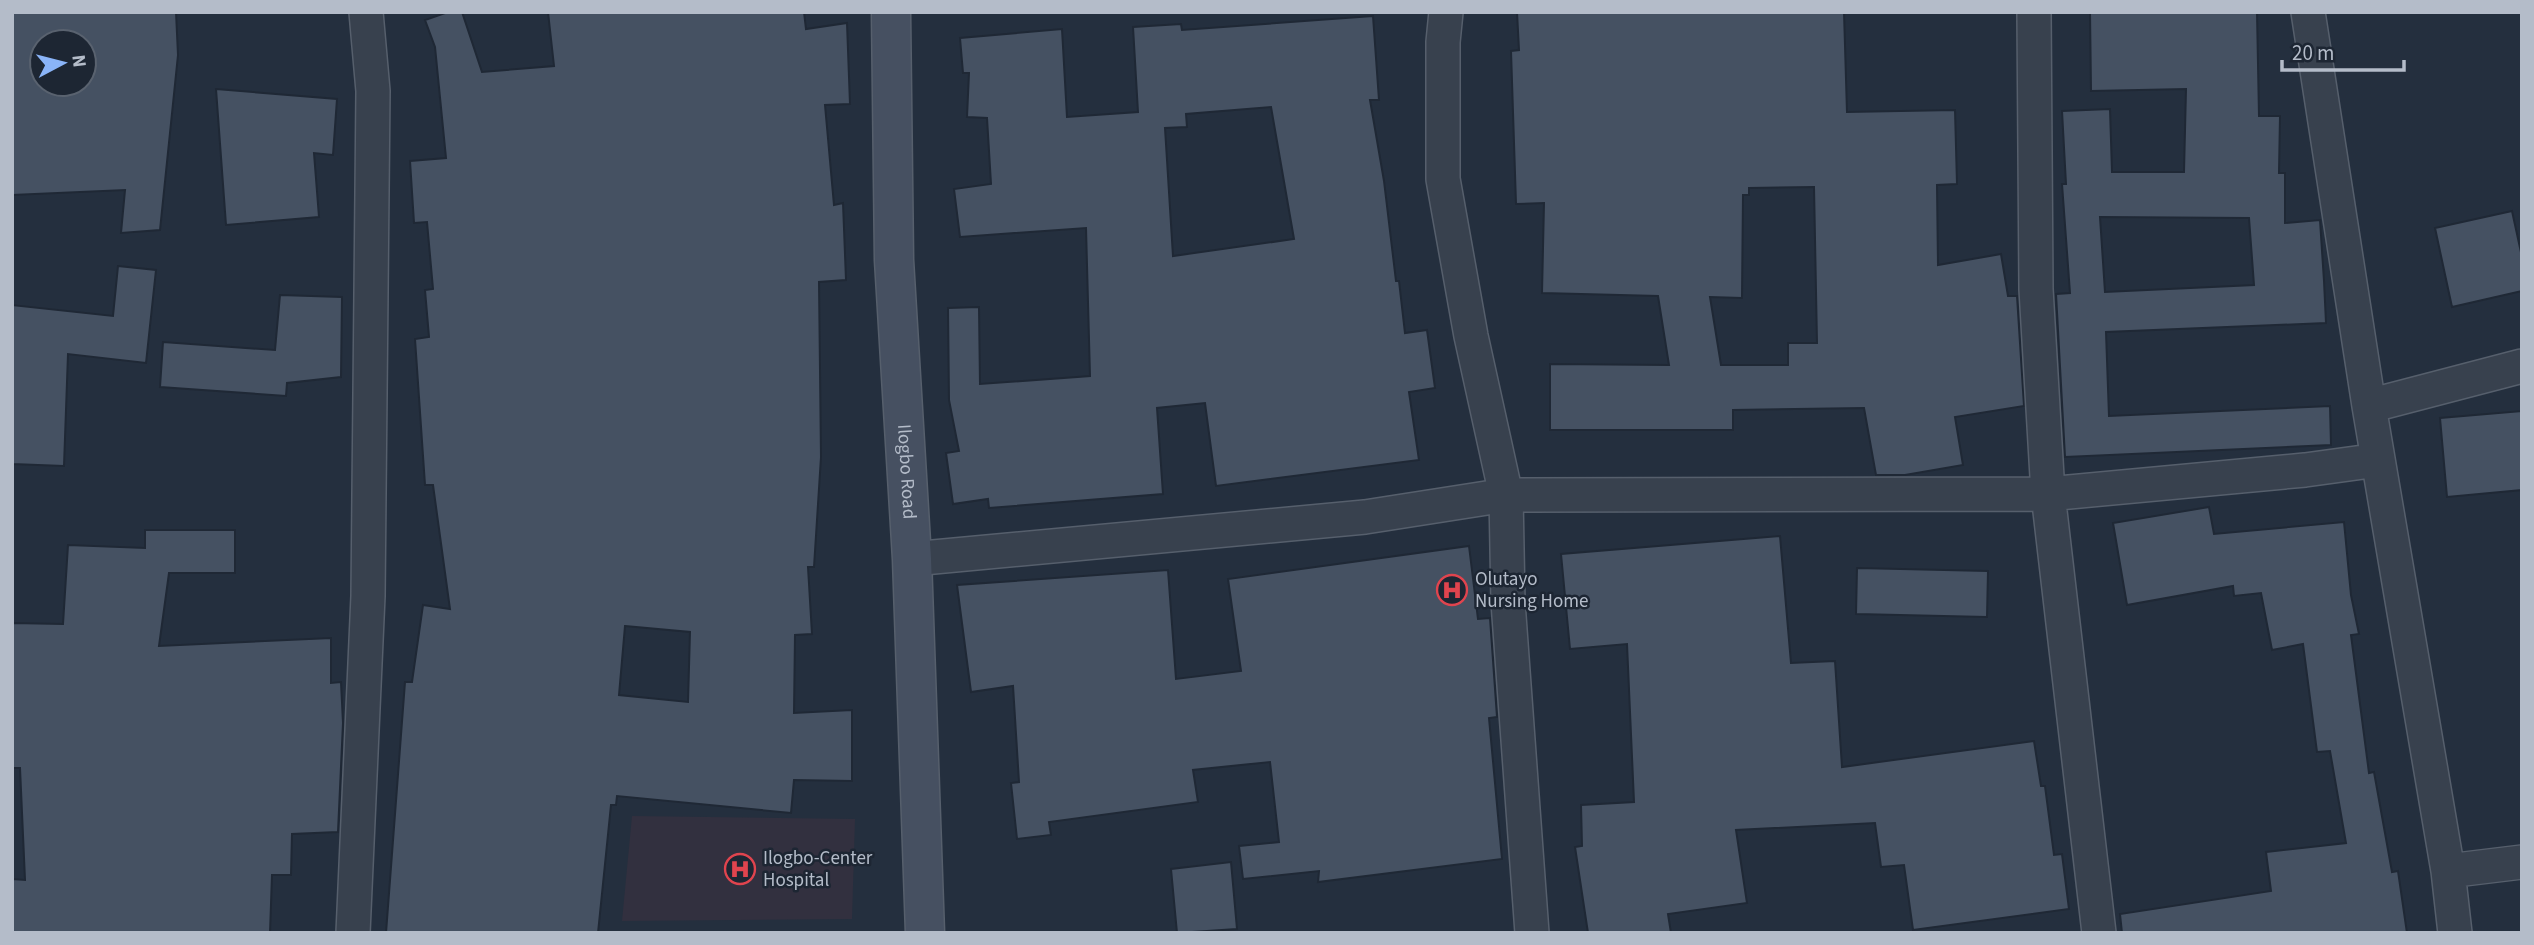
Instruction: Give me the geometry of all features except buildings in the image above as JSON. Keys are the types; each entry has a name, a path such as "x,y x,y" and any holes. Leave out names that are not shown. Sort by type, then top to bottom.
{"main road":[{"name":"Ilogbo Road","path":"891,12 894,260 912,559 925,933"}],"street":[{"path":"353,933 368,596 373,91 366,12"},
{"path":"1446,12 1443,42 1443,178 1471,336 1506,495 1508,602 1532,933"},
{"path":"2035,12 2036,289 2048,494 2099,933"},
{"path":"2308,12 2369,406 2448,871 2455,933"},
{"path":"2369,406 2522,366"},
{"path":"912,559 1366,517 1506,495 2048,494 2305,470 2378,460"},
{"path":"2448,871 2522,862"}],"shaded area":[{"name":"Ilogbo-Center Hospital","path":"632,816 855,819 852,919 622,921"}],"place":[{"name":"Olutayo Nursing Home","path":"1452,590"},
{"name":"Ilogbo-Center Hospital","path":"740,869"}]}
